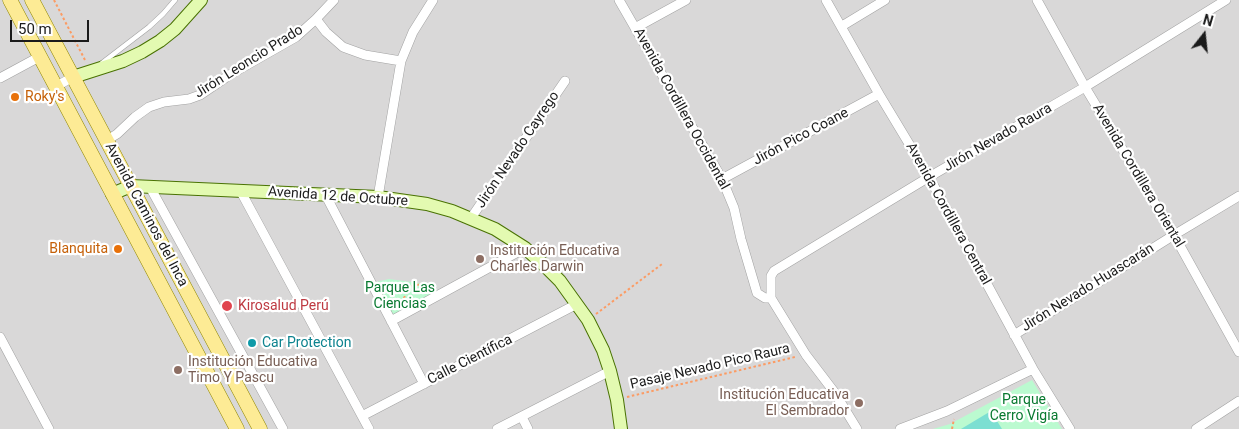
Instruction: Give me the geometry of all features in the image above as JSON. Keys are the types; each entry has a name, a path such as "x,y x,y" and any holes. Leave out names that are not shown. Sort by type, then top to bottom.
{"main road":[{"name":"Avenida Caminos del Inca","path":"10,0 236,429"},
{"name":"Avenida Caminos del Inca","path":"32,0 260,429"}],"street":[{"path":"55,87 90,70 122,61 142,52 175,29 201,0"},
{"name":"Jirón Leoncio Prado","path":"106,140 117,134 135,117 149,108 164,102 189,99 200,95 231,74 296,37 334,0"},
{"path":"378,198 401,61 412,32 433,0"},
{"name":"Avenida Cordillera Occidental","path":"619,0 722,179 734,208 757,293 765,298 771,298 806,355 835,393 857,429"},
{"path":"635,28 686,0"},
{"name":"Avenida Cordillera Central","path":"826,0 929,177 1014,335 1070,429"},
{"path":"842,26 885,0"},
{"name":"Avenida Cordillera Oriental","path":"1037,0 1085,87 1174,235 1239,352"},
{"name":"Jirón Nevado Raura","path":"771,298 771,276 779,267 929,177 1085,87 1226,0"},
{"path":"316,19 326,32 343,47 365,55 401,61"},
{"path":"0,78 39,57"},
{"name":"Jirón Nevado Cayrego","path":"471,218 565,81"},
{"name":"Jirón Pico Coane","path":"722,179 879,94"},
{"name":"Avenida 12 de Octubre","path":"112,194 131,186 378,198 428,204 452,210 495,229 525,248 560,281 588,320 603,350 610,371 621,429"},
{"path":"150,187 283,429"},
{"path":"240,190 369,429"},
{"path":"325,194 424,384"},
{"name":"Jirón Nevado Huascarán","path":"1014,335 1239,196"},
{"path":"391,321 525,248"},
{"name":"Calle Científica","path":"362,416 577,304"},
{"path":"0,337 50,429"},
{"path":"900,429 947,411 1033,368"},
{"path":"498,429 610,371"},
{"path":"1196,429 1239,401"},
{"path":"522,417 528,429"}],"lane":[{"path":"90,70 149,27 175,0"}],"path":[{"path":"588,320 662,264"},
{"path":"403,315 402,301 406,290 411,286 426,283"},
{"name":"Pasaje Nevado Pico Raura","path":"617,400 806,355"}],"shaded area":[{"path":"0,0 1239,0 1239,429 0,429"},
{"path":"991,411 1002,429 961,429"}],"green space":[{"name":"Parque Las Ciencias","path":"389,279 419,283 440,291 395,315 391,312 376,282"},
{"name":"Parque Cerro Vigía","path":"1032,380 1062,429 933,429 950,424"}],"place":[{"name":"Roky's","path":"15,97"},
{"name":"Blanquita","path":"118,249"},
{"name":"Institución Educativa Charles Darwin","path":"480,259"},
{"name":"Kirosalud Perú","path":"227,306"},
{"name":"Car Protection","path":"252,343"},
{"name":"Institución Educativa Timo Y Pascu","path":"178,370"},
{"name":"Institución Educativa El Sembrador","path":"859,403"}]}
